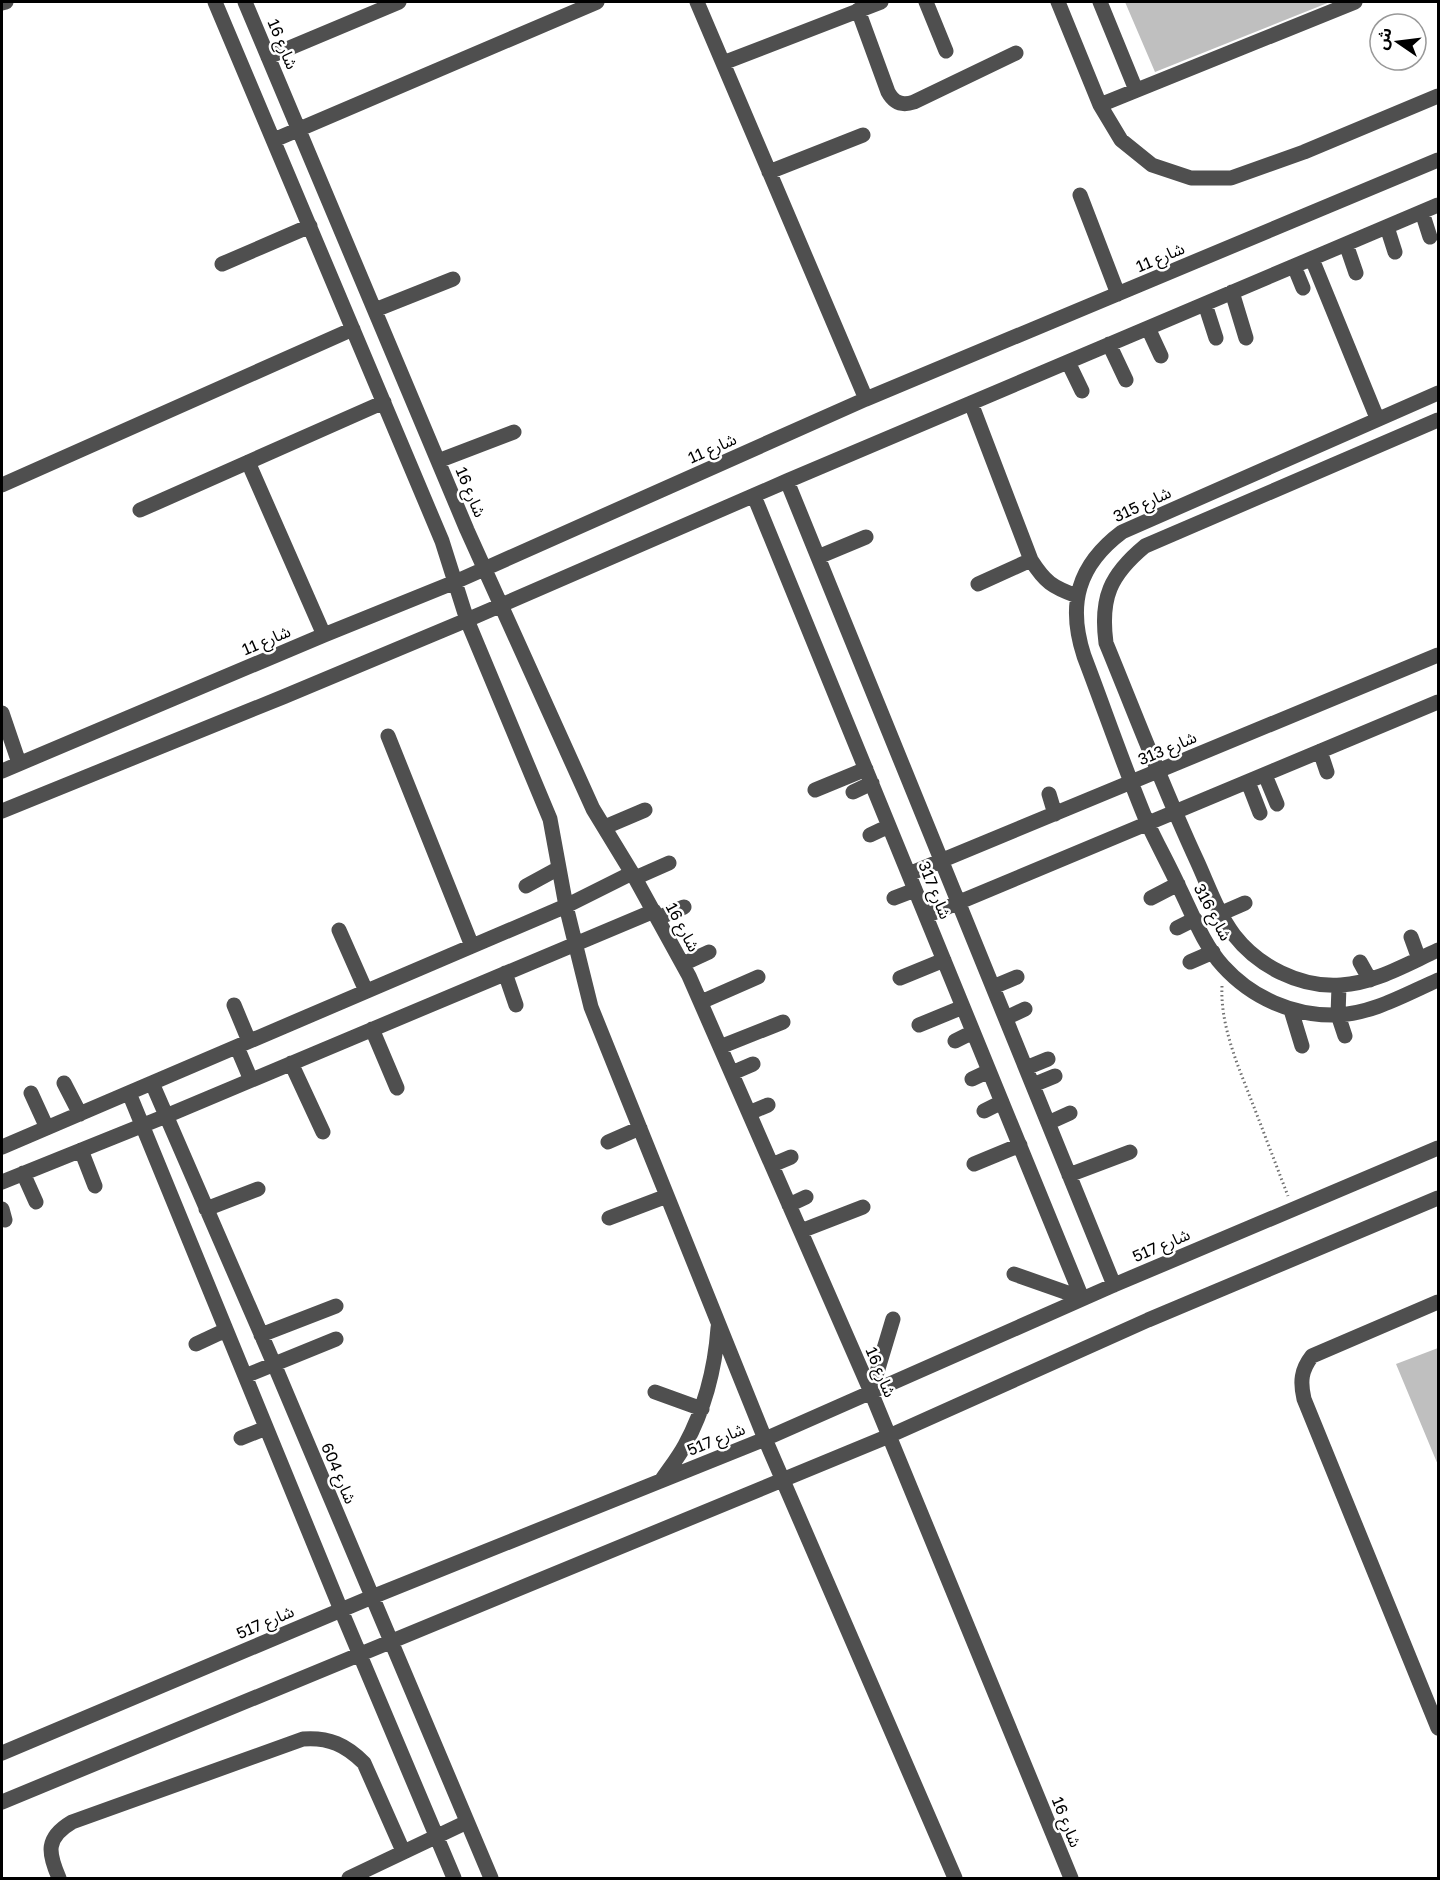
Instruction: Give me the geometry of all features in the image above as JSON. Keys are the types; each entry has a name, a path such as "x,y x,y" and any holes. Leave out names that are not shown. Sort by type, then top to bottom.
{"street":[{"path":"2,3 6,2"},
{"path":"215,2 442,541 467,620 550,819 566,906 591,1008 765,1439 955,1878"},
{"name":"شارع 16","path":"245,2 438,460 593,809 634,875 683,964 701,1002 871,1392 1071,1878"},
{"path":"268,57 399,2"},
{"path":"274,140 597,2"},
{"path":"697,2 866,399"},
{"path":"723,63 881,2"},
{"path":"926,2 946,51"},
{"path":"1058,2 1100,105 1121,140 1152,165 1191,178 1231,178 1304,152 1438,96"},
{"path":"1100,2 1136,90"},
{"path":"1100,105 1355,2"},
{"path":"858,10 888,92 896,102 902,104 914,102 1016,53"},
{"path":"769,172 862,135"},
{"name":"شارع 11","path":"2,771 455,582 866,399 1438,160"},
{"path":"1080,195 1118,294"},
{"path":"2,811 467,620 787,481 1438,205"},
{"path":"1422,213 1430,237"},
{"path":"222,264 310,226"},
{"path":"1387,227 1395,252"},
{"path":"1346,244 1356,273"},
{"path":"1312,259 1377,418"},
{"path":"1294,266 1303,288"},
{"path":"375,310 453,279"},
{"path":"1232,292 1246,339"},
{"path":"1205,304 1216,338"},
{"path":"1148,328 1161,356"},
{"path":"2,485 353,329"},
{"path":"1109,345 1126,380"},
{"path":"1068,362 1082,391"},
{"name":"شارع 315","path":"1148,824 1078,637 1075,617 1077,596 1092,560 1106,544 1122,532 1438,393"},
{"path":"140,510 384,402"},
{"path":"970,403 1031,560 1042,577 1058,590 1077,596"},
{"path":"1174,812 1106,643 1103,621 1106,599 1114,578 1128,560 1145,546 1438,420"},
{"path":"438,460 514,432"},
{"path":"248,462 324,635"},
{"name":"شارع 317","path":"787,481 1114,1285"},
{"name":"شارع 317","path":"754,496 1082,1298"},
{"path":"1173,509 1183,529"},
{"path":"818,557 866,537"},
{"path":"978,584 1031,560"},
{"name":"شارع 313","path":"909,874 1438,655"},
{"path":"926,916 1320,751 1426,715 1438,702"},
{"path":"2,713 19,764"},
{"path":"388,736 472,946"},
{"path":"1320,751 1327,772"},
{"path":"1265,775 1277,804"},
{"path":"814,790 869,776"},
{"path":"853,792 869,776"},
{"path":"1248,782 1260,813"},
{"path":"1049,794 1055,814"},
{"path":"604,827 645,810"},
{"name":"شارع 316","path":"1174,812 1233,934 1254,956 1280,973 1309,983 1339,986 1370,980 1438,950"},
{"name":"شارع 316","path":"1148,824 1213,952 1244,986 1269,1001 1291,1010 1338,1015 1386,1009 1438,980"},
{"path":"870,835 889,826"},
{"path":"2,1147 634,875 669,863"},
{"path":"526,886 560,868"},
{"path":"1151,898 1178,884"},
{"path":"894,898 915,890"},
{"path":"1222,913 1245,903"},
{"path":"2,1182 166,1116 575,943 684,907"},
{"path":"1178,928 1195,919"},
{"path":"339,930 366,991"},
{"path":"1411,937 1419,959"},
{"path":"683,964 709,952"},
{"path":"1190,962 1213,952"},
{"path":"900,978 944,960"},
{"path":"1360,962 1370,980"},
{"path":"505,973 516,1005"},
{"path":"701,1002 758,977"},
{"path":"993,987 1017,977"},
{"path":"1339,986 1338,1015 1345,1036"},
{"path":"234,1005 251,1080"},
{"path":"919,1025 963,1007"},
{"path":"1006,1018 1025,1009"},
{"path":"1291,1010 1302,1046"},
{"path":"720,1047 783,1022"},
{"path":"372,1029 397,1088"},
{"path":"956,1041 974,1032"},
{"path":"1026,1068 1048,1059"},
{"path":"291,1063 323,1132"},
{"path":"732,1073 753,1064"},
{"path":"972,1079 990,1071"},
{"path":"1033,1085 1055,1076"},
{"path":"64,1083 80,1114"},
{"name":"شارع 604","path":"152,1083 274,1364 491,1878"},
{"path":"31,1093 47,1128"},
{"path":"129,1093 340,1610 454,1878"},
{"path":"984,1111 1002,1102"},
{"path":"749,1113 768,1105"},
{"path":"1048,1123 1070,1113"},
{"path":"608,1142 640,1128"},
{"path":"974,1164 1020,1145"},
{"name":"شارع 517","path":"2,1753 372,1596 765,1439 1082,1298 1438,1148"},
{"path":"81,1150 95,1186"},
{"path":"1069,1174 1130,1152"},
{"path":"772,1165 791,1157"},
{"path":"23,1173 36,1202"},
{"path":"206,1209 258,1189"},
{"path":"609,1218 667,1196"},
{"path":"789,1205 806,1197"},
{"path":"2,1802 889,1436 1148,1320 1438,1198"},
{"path":"801,1231 863,1207"},
{"path":"1014,1274 1082,1298"},
{"path":"1438,1302 1312,1356 1301,1376 1301,1387 1308,1410 1438,1728"},
{"path":"261,1335 336,1306"},
{"path":"871,1392 893,1319"},
{"path":"661,1481 684,1446 702,1409 711,1381 718,1322"},
{"path":"196,1344 226,1330"},
{"path":"245,1376 336,1338"},
{"path":"655,1392 702,1409"},
{"path":"242,1438 266,1428"},
{"path":"59,1878 50,1854 52,1840 60,1829 72,1822 303,1739 330,1740 343,1745 364,1763 403,1851"},
{"path":"349,1878 467,1822"}],"path":[{"path":"1223,965 1221,996 1227,1028 1236,1059 1293,1209"}],"building":[{"path":"1125,2 1330,2 1155,72"},
{"path":"1438,1348 1438,1465 1396,1364"}]}
